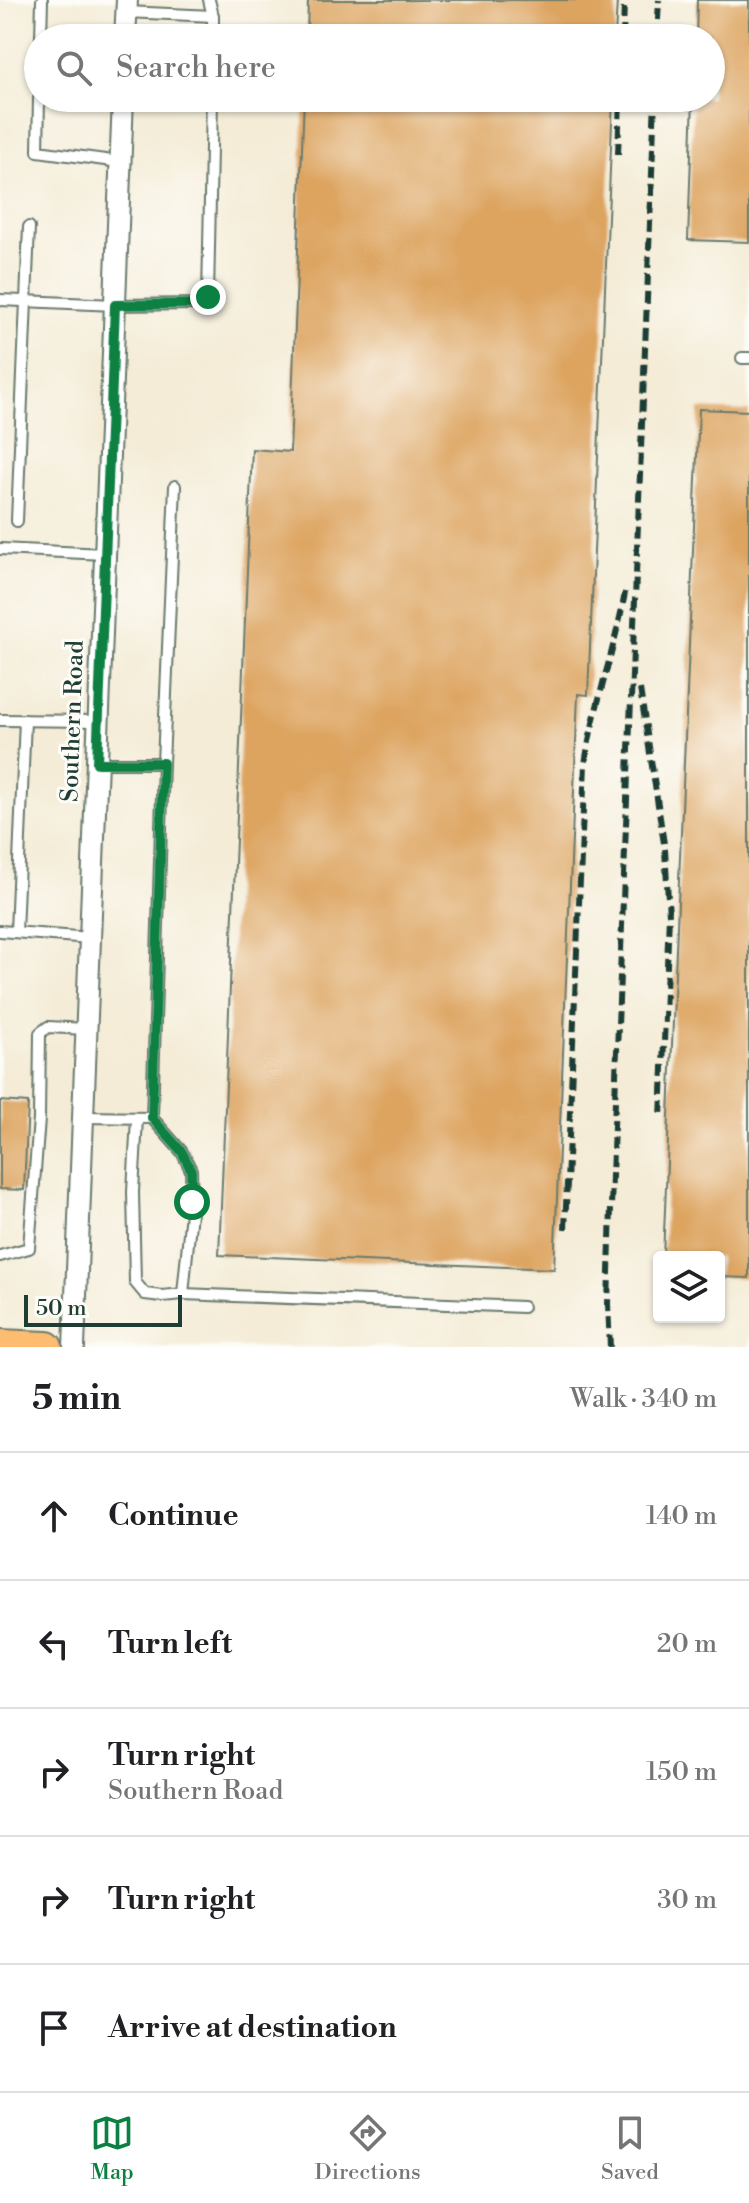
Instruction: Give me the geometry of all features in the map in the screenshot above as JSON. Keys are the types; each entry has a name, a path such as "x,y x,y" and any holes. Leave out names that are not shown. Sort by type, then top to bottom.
{"main road":[{"path":"0,1345 47,1347"}],"street":[{"name":"Southern Road","path":"74,1347 122,112"}],"lane":[{"path":"41,24 42,0"},
{"path":"209,0 213,24"},
{"path":"127,6 213,16"},
{"path":"39,112 38,151 120,162"},
{"path":"0,300 115,305 198,304 208,297 212,112"},
{"path":"17,521 29,227"},
{"path":"175,486 152,1118 182,1152 191,1170 192,1202 183,1294"},
{"path":"0,549 105,554"},
{"path":"0,720 98,721"},
{"path":"16,932 25,720"},
{"path":"97,763 163,763"},
{"path":"0,931 90,938"},
{"path":"0,1256 29,1248 39,1119 40,1033 48,1027 86,1029"},
{"path":"83,1117 152,1118"},
{"path":"137,1118 133,1192 135,1282 145,1294 523,1307"}],"building":[{"path":"308,0 617,0 616,24 307,24"},
{"path":"697,0 749,0 749,242 688,240 693,112 725,112 725,24 696,24"},
{"path":"303,112 612,112 588,695 578,694 554,1269 219,1255 252,449 290,452"},
{"path":"699,409 749,411 749,1278 725,1277 725,1251 663,1251"},
{"path":"0,1101 28,1103 24,1190 0,1189"}],"railway":[{"path":"623,24 624,0"},
{"path":"658,24 659,0"},
{"path":"618,154 620,112"},
{"path":"610,1347 608,1304 612,1176 654,112"},
{"path":"565,1229 585,764 626,587"},
{"path":"640,689 665,850 669,915 661,1118"}],"route":[{"path":"192,1202 191,1170 182,1152 152,1118 163,763 97,763 115,305 198,304 208,297"}]}
